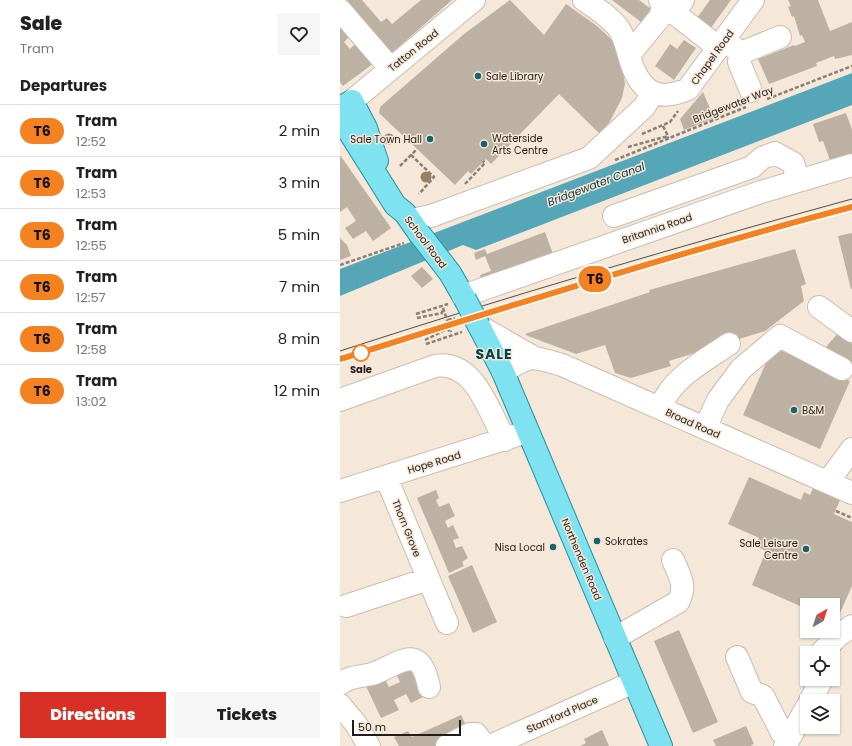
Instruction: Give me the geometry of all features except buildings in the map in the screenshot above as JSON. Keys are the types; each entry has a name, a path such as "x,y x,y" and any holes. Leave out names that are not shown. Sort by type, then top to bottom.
{"main road":[{"name":"School Road","path":"344,108 407,218 450,273 454,305 479,326 503,372"},
{"path":"340,137 354,150 383,194 407,218"},
{"name":"Northenden Road","path":"503,372 662,746"}],"street":[{"name":"Tatton Road","path":"344,108 390,68 474,0"},
{"path":"407,218 431,216 589,158 644,107 647,87 634,70 619,30 611,20 584,0"},
{"path":"629,54 660,17 663,7 660,0"},
{"path":"683,0 674,13 721,43 741,53 780,37"},
{"name":"Chapel Road","path":"647,87 672,95 688,89 753,0"},
{"path":"340,10 390,68"},
{"path":"741,53 739,62 755,99"},
{"path":"614,216 752,167 762,158 775,153 793,162 798,181"},
{"name":"Britannia Road","path":"454,305 761,192 852,165"},
{"path":"818,306 852,331"},
{"name":"Broad Road","path":"479,326 533,357 562,365 852,493"},
{"path":"705,428 718,400 741,369 780,336 842,369"},
{"path":"660,408 665,395 680,378 730,344"},
{"path":"503,372 533,357"},
{"path":"340,400 435,366 445,364 454,366 466,374 476,387 505,440"},
{"name":"Hope Road","path":"340,491 528,432"},
{"path":"830,483 832,476 852,449"},
{"name":"Thorn Grove","path":"386,477 447,623"},
{"path":"615,638 678,602 684,593 682,583 673,560"},
{"path":"346,606 428,580"},
{"path":"828,646 838,635 852,625"},
{"path":"840,647 852,625"},
{"path":"737,657 752,692 763,696 787,742"},
{"path":"340,684 350,678 372,674 398,661 407,659 415,661 421,665 426,673 428,687"},
{"name":"Stamford Place","path":"490,746 634,682"},
{"path":"340,705 356,724 369,746"},
{"path":"787,742 800,719"},
{"path":"447,746 470,734 476,734 485,746"}],"path":[{"name":"Bridgewater Way","path":"621,158 755,99 852,66"},
{"path":"626,148 668,137 663,126"},
{"path":"400,166 417,148"},
{"path":"411,155 434,178 419,194"},
{"path":"460,190 485,163 483,161"},
{"path":"340,265 396,246"},
{"path":"416,314 454,305"},
{"path":"417,318 442,313 454,305"},
{"path":"425,340 448,329 451,332 448,320 454,305"},
{"path":"448,320 454,305"},
{"path":"426,344 455,334"},
{"path":"836,511 852,518"}],"water":[{"name":"Bridgewater Canal","path":"852,73 852,105 476,250 463,245 340,296 340,269"}],"tram line":[{"path":"340,351 595,272 852,199"},
{"path":"340,359 531,299 723,242 852,207"},
{"name":"T6","path":"340,359 557,290 675,255 852,207"}],"place":[{"name":"Sale Library","path":"478,76"},
{"name":"Sale Town Hall","path":"430,139"},
{"name":"Waterside Arts Centre","path":"484,144"},
{"name":"Sale","path":"361,353"},
{"name":"B&M","path":"794,410"},
{"name":"Sokrates","path":"597,541"},
{"name":"Nisa Local","path":"553,547"},
{"name":"Sale Leisure Centre","path":"806,549"}],"district":[{"name":"SALE","path":"494,354"}]}
